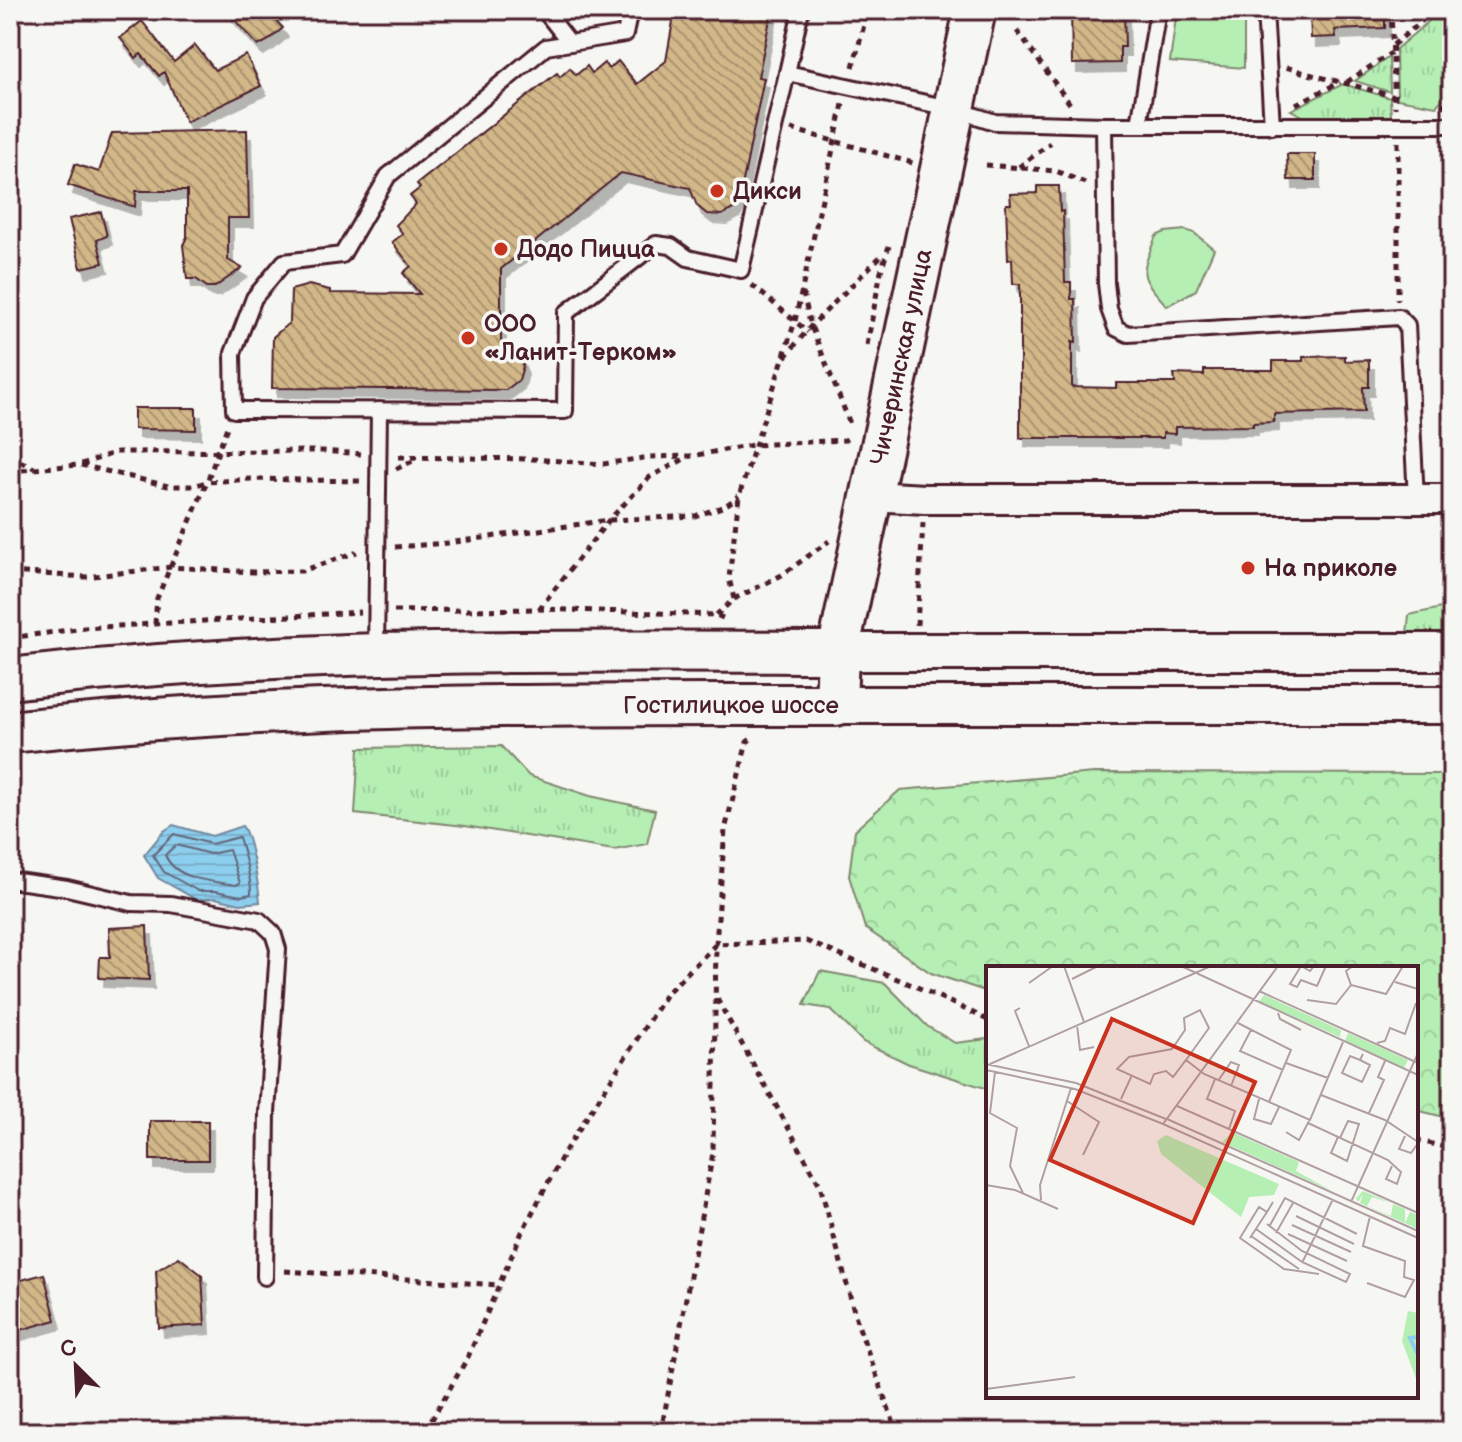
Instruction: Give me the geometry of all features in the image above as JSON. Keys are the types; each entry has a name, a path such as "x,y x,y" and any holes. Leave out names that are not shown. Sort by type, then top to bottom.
{"main road":[{"name":"Чичеринская улица","path":"836,705 838,652 975,10"},
{"path":"10,679 376,653 838,652"},
{"name":"Гостилицкое шоссе","path":"10,732 139,720 388,706 836,705"}],"street":[{"path":"871,496 925,499 1452,499"},
{"path":"838,652 1452,652"},
{"name":"Гостилицкое шоссе","path":"836,705 1452,705"}],"lane":[{"path":"544,10 570,43"},
{"path":"630,10 625,34 546,47 388,176 342,255 284,262 254,298 233,353 234,410 565,411 566,313 656,244 671,246 688,258 741,270 801,10"},
{"path":"1139,125 1158,10"},
{"path":"1265,10 1272,126"},
{"path":"787,73 954,109 995,122 1452,125"},
{"path":"1104,125 1106,283 1109,309 1116,328 1128,334 1399,317 1407,325 1416,499"},
{"path":"376,653 379,410"},
{"path":"10,880 67,888 131,903 171,904 222,912 259,920 273,933 278,949 267,1113 265,1271"}],"path":[{"path":"734,599 729,578 730,554 739,496 795,321 847,86 868,10"},
{"path":"1391,10 1399,317"},
{"path":"1347,82 1392,49 1435,10"},
{"path":"1448,10 1452,17"},
{"path":"1017,31 1076,113 1075,124"},
{"path":"1278,64 1394,97"},
{"path":"1288,108 1340,82"},
{"path":"775,125 914,163"},
{"path":"986,165 1056,171 1105,191"},
{"path":"782,361 886,251"},
{"path":"741,270 753,287 809,329"},
{"path":"802,292 809,329 854,435 851,449"},
{"path":"155,624 157,598 234,410"},
{"path":"10,471 79,465 117,452 323,451 420,458 533,459 603,464 650,457 691,456 753,445 845,440 854,435"},
{"path":"10,456 35,469"},
{"path":"539,609 609,520 650,477 691,456"},
{"path":"79,465 168,486 192,486 251,479 355,482 420,458"},
{"path":"916,632 924,514"},
{"path":"716,615 734,599 782,575 832,539 829,552"},
{"path":"10,638 84,628 378,611 539,609 716,615 728,620"},
{"path":"661,1432 713,1153 716,944 725,830 747,742"},
{"path":"430,1432 431,1421 468,1357 522,1232 565,1151 666,994 716,944 806,941 986,1019"},
{"path":"717,998 820,1185 857,1322 897,1432"},
{"path":"1418,1140 1452,1149"},
{"path":"265,1271 499,1285"}],"green space":[{"path":"1177,10 1248,10 1244,22 1244,68 1170,62"},
{"path":"1442,10 1452,23 1452,90 1436,106 1397,99 1396,49"},
{"path":"1389,57 1390,92 1355,81"},
{"path":"1343,84 1390,98 1391,116 1304,117 1291,110"},
{"path":"1185,230 1194,233 1214,249 1196,290 1167,306 1147,280 1145,267 1156,236"},
{"path":"1447,511 1452,511 1452,634 1407,634 1409,615 1446,607"},
{"path":"501,746 529,776 590,796 655,810 647,844 614,850 465,826 355,814 359,748"},
{"path":"1094,773 1452,774 1452,1119 1418,1110 1418,966 986,966 986,991 931,973 865,928 849,876 855,830 900,790"},
{"path":"820,971 885,983 927,1026 955,1043 986,1039 986,1088 909,1064 863,1042 830,1009 804,1005"}],"water":[{"path":"173,825 212,836 242,826 251,850 260,902 240,904 215,898 197,900 158,878 144,855"}],"building":[{"path":"226,10 266,10 283,28 258,46"},
{"path":"675,10 772,10 758,77 764,78 735,208 722,215 707,214 697,206 690,188 621,173 501,269 501,341 518,353 523,366 519,380 506,390 272,388 273,337 290,322 291,290 309,285 330,290 330,293 420,294 403,273 411,266 392,242 403,234 396,225 416,204 410,196 420,188 417,184 557,73 560,77 570,68 576,75 587,66 592,73 604,63 609,69 618,61 637,84 666,61"},
{"path":"1071,10 1124,10 1125,47 1120,47 1120,63 1072,64"},
{"path":"1310,10 1385,10 1385,28 1335,30 1336,37 1311,38"},
{"path":"142,21 174,62 195,45 215,70 246,55 261,86 186,122 164,72 159,76 141,54 136,58 120,38"},
{"path":"247,130 249,218 228,218 228,260 242,268 215,287 207,287 196,279 187,279 183,245 187,237 187,191 136,191 135,207 68,185 75,164 99,172 112,133"},
{"path":"1287,154 1315,154 1315,180 1288,180"},
{"path":"1037,186 1059,186 1060,212 1063,211 1065,282 1071,282 1071,299 1075,299 1076,343 1072,342 1072,387 1116,388 1116,383 1175,383 1174,374 1204,375 1204,370 1273,370 1273,361 1345,356 1345,361 1369,360 1369,387 1363,387 1364,412 1274,414 1274,422 1253,423 1253,426 1175,427 1175,434 1163,433 1163,438 1020,438 1020,284 1013,284 1012,259 1008,260 1006,204 1011,204 1010,194 1037,193"},
{"path":"101,212 107,236 97,240 103,263 81,268 69,219"},
{"path":"134,408 196,408 196,430 134,429"},
{"path":"147,926 149,980 99,978 100,957 110,957 109,928"},
{"path":"150,1121 208,1121 208,1160 150,1160"},
{"path":"179,1257 202,1275 205,1325 159,1328 156,1271"},
{"path":"44,1274 56,1320 10,1333 10,1283"}],"place":[{"name":"Дикси","path":"717,191"},
{"name":"Додо Пицца","path":"501,249"},
{"name":"ООО «Ланит-Терком»","path":"468,338"},
{"name":"На приколе","path":"1248,568"}]}
